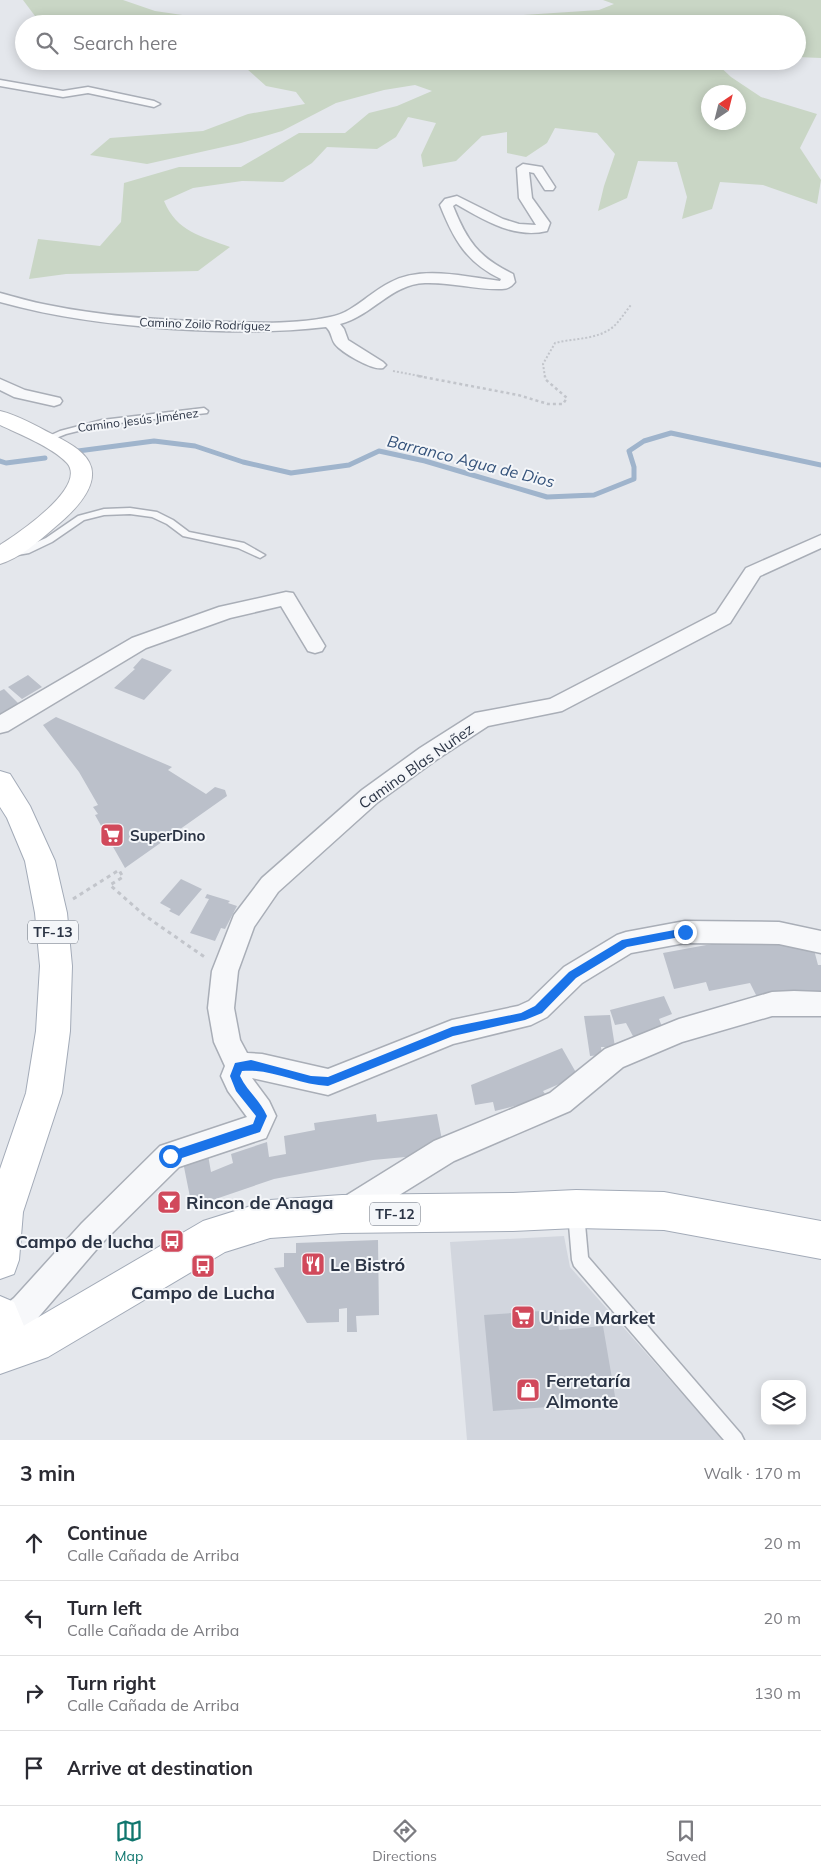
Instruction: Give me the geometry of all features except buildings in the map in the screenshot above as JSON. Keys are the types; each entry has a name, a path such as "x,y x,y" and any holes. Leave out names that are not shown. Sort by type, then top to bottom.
{"main road":[{"path":"0,417 66,451 80,464 81,473 78,489 61,510 0,556"},
{"name":"TF-13","path":"0,782 20,814 40,861 51,913 56,966 53,1031 44,1093 2,1219 0,1260"},
{"name":"TF-12","path":"1,1337 34,1343 217,1236 270,1219 342,1214 512,1212 576,1209 664,1211 821,1240"}],"street":[{"path":"0,83 62,94 88,90 154,104"},
{"name":"Camino Zoilo Rodríguez","path":"0,297 29,307 113,321 233,327 330,322 355,314 405,281 426,279 503,285 508,282 508,277 490,269 475,258 458,235 446,205 458,200 474,210 515,227 535,231 542,228 542,223 526,202 522,191 522,168 538,170 549,187"},
{"path":"330,322 337,329 341,342 378,365"},
{"path":"0,384 20,394 54,401"},
{"name":"Camino Blas Nuñez","path":"239,1066 227,1042 220,1008 225,971 243,922 270,885 370,796 428,754 483,719 555,706 723,618 753,572 821,541"},
{"path":"0,725 139,643 226,612 286,598 315,646"},
{"path":"1,1337 92,1233 170,1156 256,1128 262,1116 257,1106 240,1087 235,1076 239,1066 265,1067 311,1081 328,1082 452,1032 522,1017 538,1009 572,975 626,943 685,932 779,933 821,942"},
{"path":"342,1214 444,1151 560,1102 614,1058 679,1031 772,1004 794,1002 821,1004"}],"lane":[{"name":"Camino Jesús Jiménez","path":"44,440 66,429 104,422 204,411"},
{"path":"0,556 26,551 49,540 81,518 104,512 154,514 170,522 186,534 242,545 260,555"},
{"path":"576,1209 580,1260 735,1440"}],"path":[{"path":"378,365 396,372 518,395 548,404 563,404 567,398 545,379 543,364 555,343 566,339 592,337 612,328 631,305"},
{"path":"51,913 119,870 123,876 110,885 123,898 138,912 225,971"}],"shaded area":[{"path":"564,1236 570,1267 723,1440 467,1440 450,1242"}],"green space":[{"path":"23,0 123,0 155,11 182,15 34,15"},
{"path":"603,0 821,0 821,58 806,57 806,15 525,15 599,10 614,4"},
{"path":"248,70 724,70 743,85 701,85 701,130 746,130 746,87 761,97 817,114 800,148 821,180 817,204 763,185 720,182 712,209 682,219 687,197 677,162 638,161 627,198 598,211 615,154 597,133 555,128 547,143 526,157 507,153 507,132 482,136 456,161 423,167 421,155 436,123 408,117 396,137 377,149 327,147 312,163 283,182 242,181 193,188 164,201 176,220 191,232 230,247 198,271 66,274 29,279 38,239 100,246 121,222 124,183 179,167 241,167 299,133 345,133 369,113 397,106 432,91 415,85 384,90 336,103 282,131 241,143 147,164 90,155 110,138 203,131 248,114 305,104 296,92 266,86"}],"waterway":[{"name":"Barranco Agua de Dios","path":"78,451 154,441 195,446 243,462 291,473 349,465 379,451 425,461 547,497 594,495 634,479 634,467 629,451 644,441 671,433 821,465"},
{"name":"Barranco Agua de Dios","path":"0,461 6,463 45,458"}],"place":[{"name":"SuperDino","path":"112,835"},
{"name":"Rincon de Anaga","path":"169,1202"},
{"name":"Campo de lucha","path":"172,1241"},
{"name":"Le Bistró","path":"313,1264"},
{"name":"Campo de Lucha","path":"203,1266"},
{"name":"Unide Market","path":"523,1317"},
{"name":"Ferretaría Almonte","path":"528,1390"}],"route":[{"path":"170,1156 256,1128 262,1116 257,1106 240,1087 235,1076 239,1066 265,1067 311,1081 328,1082 428,1040 452,1032 522,1017 538,1009 572,975 626,943 685,932"}]}
